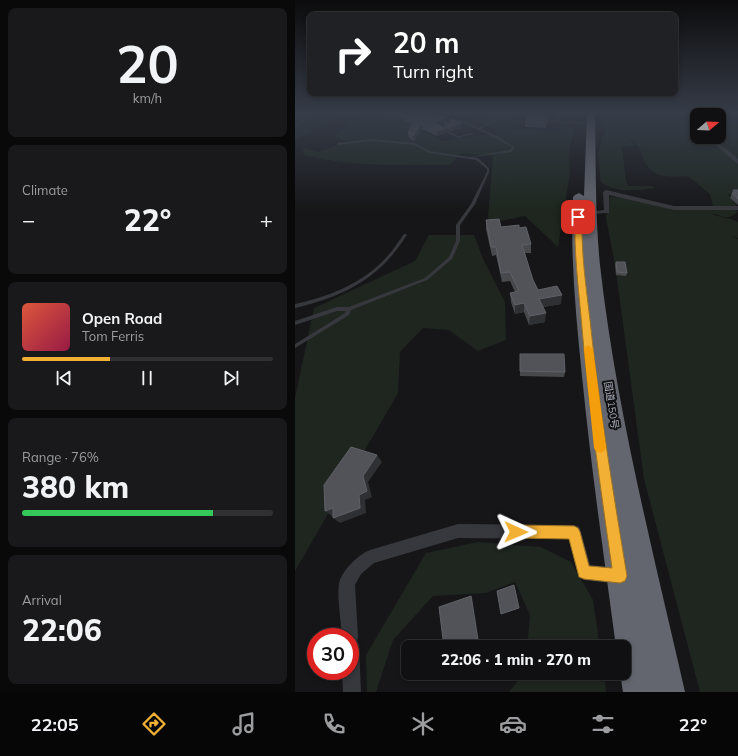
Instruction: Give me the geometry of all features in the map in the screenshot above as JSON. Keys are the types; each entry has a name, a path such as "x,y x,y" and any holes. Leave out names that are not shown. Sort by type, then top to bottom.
{"highway":[{"name":"国道150号","path":"584,146 578,238 587,340 600,448 639,692"},
{"name":"国道150号","path":"588,146 593,265 602,342 620,454 669,692"}],"street":[{"path":"720,146 738,162"},
{"path":"591,213 607,212 606,192 674,208 738,208"},
{"path":"350,628 347,583 356,569 370,557 458,531 574,532 584,572 620,576"},
{"path":"352,680 352,692"}],"lane":[{"path":"295,323 337,309 349,309 427,279 451,258 458,241 458,225 473,204 488,169 477,159 429,152 419,146"},
{"path":"470,157 511,151 513,149 512,146"},
{"path":"295,306 340,292 366,278 379,267 405,235"},
{"path":"295,346 347,314 349,309"}],"shaded area":[{"path":"334,146 570,146 570,173 558,247 525,216 490,223 488,217 493,156 461,153 450,165 377,164 341,162 323,159 305,155 302,148 319,152"},
{"path":"600,146 627,146 622,147 626,181 628,186 652,186 656,188 642,190 620,190 607,186 601,182"},
{"path":"638,146 738,146 738,193 728,194 737,206 713,207 710,194 688,176 675,177 657,174 651,171 647,166"},
{"path":"610,197 625,198 672,209 730,209 738,211 730,217 711,214 738,222 738,238 731,236 738,239 738,692 700,692 644,479 615,265 606,218"},
{"path":"429,235 474,235 484,261 505,302 506,340 478,351 449,330 423,328 400,352 398,393 295,571 295,398 314,308 415,261"},
{"path":"478,542 541,547 571,562 593,600 599,640 528,640 530,615 515,582 486,593 433,596 393,640 376,692 367,692 366,655 426,553"},
{"path":"518,680 605,680 606,692 509,692"}],"building":[{"path":"733,190 738,190 738,199 732,193 736,193"},
{"path":"499,219 501,227 519,225 519,228 526,227 531,244 522,245 533,280 538,290 557,286 562,295 539,299 546,313 530,316 524,303 515,305 510,293 519,291 510,272 501,273 496,247 491,247 486,220"},
{"path":"616,262 625,262 627,273 617,272"},
{"path":"520,354 564,354 565,372 520,371"},
{"path":"351,447 377,455 363,476 367,491 359,495 360,508 333,518 333,508 325,511 324,485"},
{"path":"514,585 519,608 501,614 497,591"},
{"path":"471,596 478,640 443,640 439,607"}],"slow traffic":[{"path":"588,349 600,448"}],"route":[{"path":"516,532 574,532 584,572 620,576 600,448 587,340 578,238 578,217"}]}
